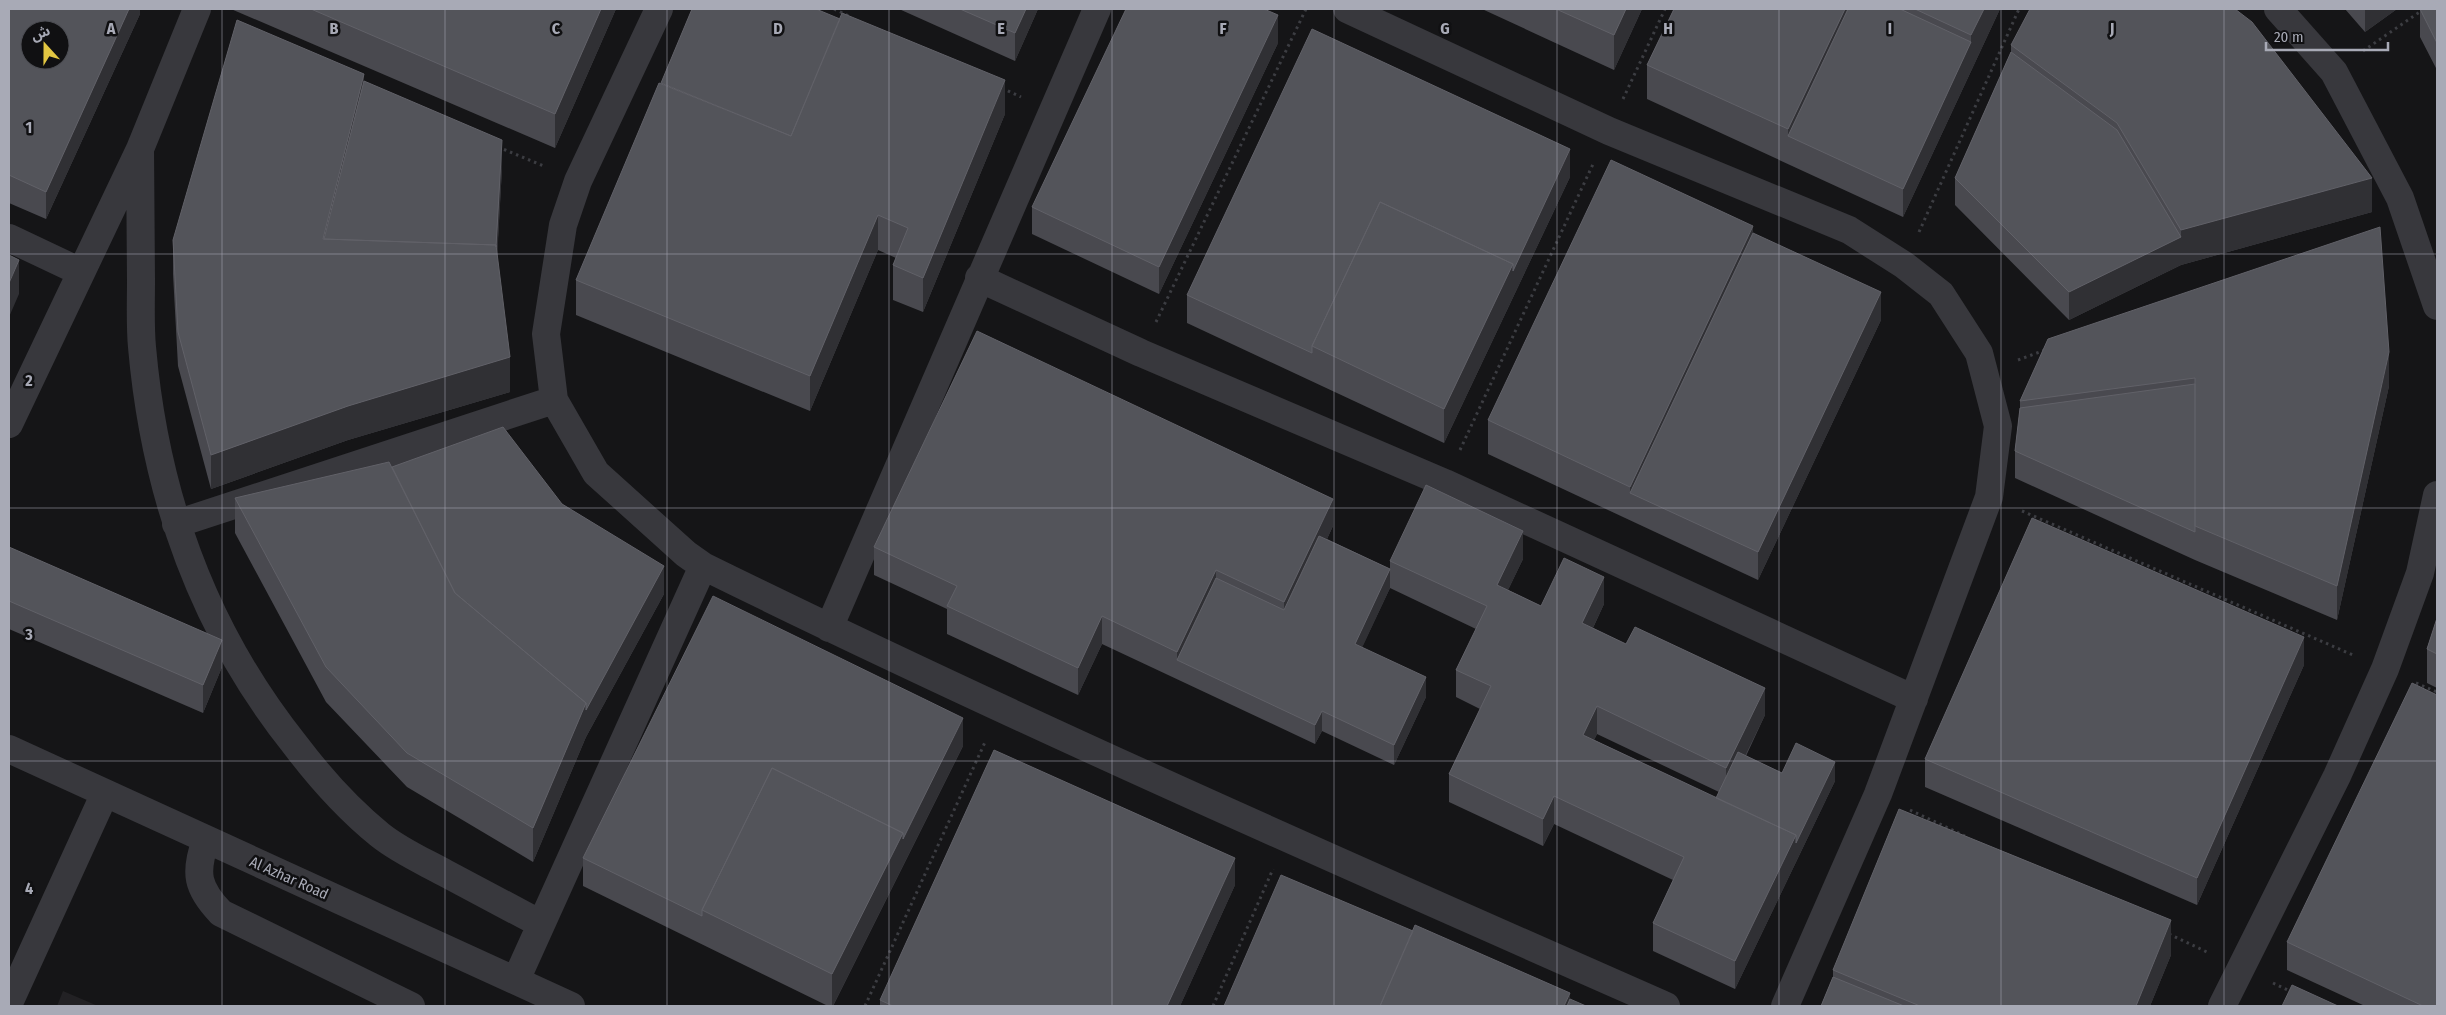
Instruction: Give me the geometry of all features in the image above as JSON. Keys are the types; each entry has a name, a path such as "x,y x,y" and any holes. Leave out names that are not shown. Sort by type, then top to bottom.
{"street":[{"path":"9,424 140,149 197,9"},
{"path":"658,9 578,181 563,225 546,334 554,400 596,473 686,554 703,566 829,628 1287,838 1666,1006"},
{"path":"829,628 1097,9"},
{"path":"1347,9 1609,131 1850,230 1904,265 1941,294 1979,353 1998,426 1989,497 1878,794 1785,1006"},
{"path":"2278,9 2334,72 2400,198 2437,306"},
{"path":"140,149 141,346 155,448 176,524 204,595 248,680 280,727 336,795 382,836 407,853 541,924"},
{"path":"9,238 81,272"},
{"path":"979,278 1141,353 1445,483 1914,699"},
{"path":"176,524 554,400"},
{"path":"2222,1006 2239,968 2337,776 2385,669 2420,573 2437,495"},
{"path":"516,980 703,566"},
{"name":"Al Azhar Road","path":"9,749 571,1006"},
{"path":"9,1002 105,793"},
{"path":"206,840 199,859 199,880 207,898 221,913 411,1006"}],"path":[{"path":"834,9 852,17"},
{"path":"1141,353 1306,9"},
{"path":"1445,483 1664,9"},
{"path":"1904,265 2019,9"},
{"path":"2334,72 2424,9"},
{"path":"1000,87 1052,112"},
{"path":"495,146 578,181"},
{"path":"1984,373 2048,349"},
{"path":"1989,497 2385,669"},
{"path":"865,1006 1001,707"},
{"path":"1878,794 1966,837"},
{"path":"1213,1006 1287,838"},
{"path":"2160,930 2297,995"}],"shaded area":[{"path":"63,991 98,1006 57,1006"}],"building":[{"path":"9,9 129,9 46,192 9,175"},
{"path":"311,9 601,9 555,114"},
{"path":"692,9 816,9 840,19 791,136 661,83"},
{"path":"960,9 1026,9 1015,33"},
{"path":"1126,9 1264,9 1278,15 1159,267 1032,207"},
{"path":"1556,9 1626,9 1614,35"},
{"path":"1674,9 1845,9 1788,129 1647,65"},
{"path":"1848,9 1900,9 1971,42 1903,189 1788,136"},
{"path":"1915,9 1984,9 1971,35"},
{"path":"2030,9 2235,9 2252,22 2372,178 2181,230 2117,123 2011,45"},
{"path":"2420,9 2437,9 2437,43"},
{"path":"842,13 1005,80 923,278 893,265 908,228 878,215 810,376 576,280 659,83 791,136"},
{"path":"237,20 364,74 323,239 496,245 510,357 348,406 211,455 178,332 173,240"},
{"path":"1312,29 1570,149 1513,271 1513,264 1380,202 1312,346 1312,353 1187,295"},
{"path":"2011,52 2117,130 2181,237 2069,292 1955,178"},
{"path":"364,81 502,140 496,247 496,245 324,239"},
{"path":"1611,160 1753,226 1630,487 1488,420"},
{"path":"1380,202 1513,264 1444,409 1312,346"},
{"path":"2380,227 2389,352 2337,586 2195,526 2195,378 2020,401 2048,339"},
{"path":"1753,233 1881,292 1758,552 1630,493"},
{"path":"9,255 19,260 9,283"},
{"path":"977,331 1333,499 1284,602 1216,570 1177,652 1102,616 1078,668 947,606 957,586 874,547"},
{"path":"2195,384 2195,532 2015,451 2020,408"},
{"path":"503,427 562,504 664,566 586,710 586,703 455,593 392,467"},
{"path":"389,462 455,593 586,703 533,828 407,753 326,667 235,498"},
{"path":"1426,485 1523,531 1497,585 1541,606 1564,558 1604,577 1582,623 1626,644 1635,627 1765,688 1726,768 1597,706 1583,735 1796,835 1735,961 1653,923 1684,857 1554,796 1543,819 1449,774 1491,686 1456,670 1487,606 1390,561"},
{"path":"2032,518 2304,637 2197,878 1925,759"},
{"path":"1319,536 1390,569 1355,644 1426,677 1394,745 1322,711 1315,725 1177,660 1216,578 1284,610"},
{"path":"9,547 222,640 203,685 9,601"},
{"path":"713,596 963,718 903,839 903,833 772,768 702,910 702,916 583,858"},
{"path":"2437,618 2437,654 2427,649"},
{"path":"2412,683 2437,695 2437,1006 2423,1006 2287,942"},
{"path":"1796,743 1835,762 1796,843 1796,835 1716,798 1738,752 1782,773"},
{"path":"994,750 1235,858 1167,1006 893,1006 880,1000"},
{"path":"772,768 903,833 832,974 702,910"},
{"path":"1899,809 2171,920 2136,1006 1920,1006 1833,970"},
{"path":"1281,875 1413,931 1380,1006 1224,1006"},
{"path":"1415,925 1570,993 1564,1006 1380,1006"},
{"path":"1833,977 1904,1006 1821,1006"},
{"path":"2292,985 2338,1006 2282,1006"},
{"path":"1570,999 1586,1006 1567,1006"}]}
